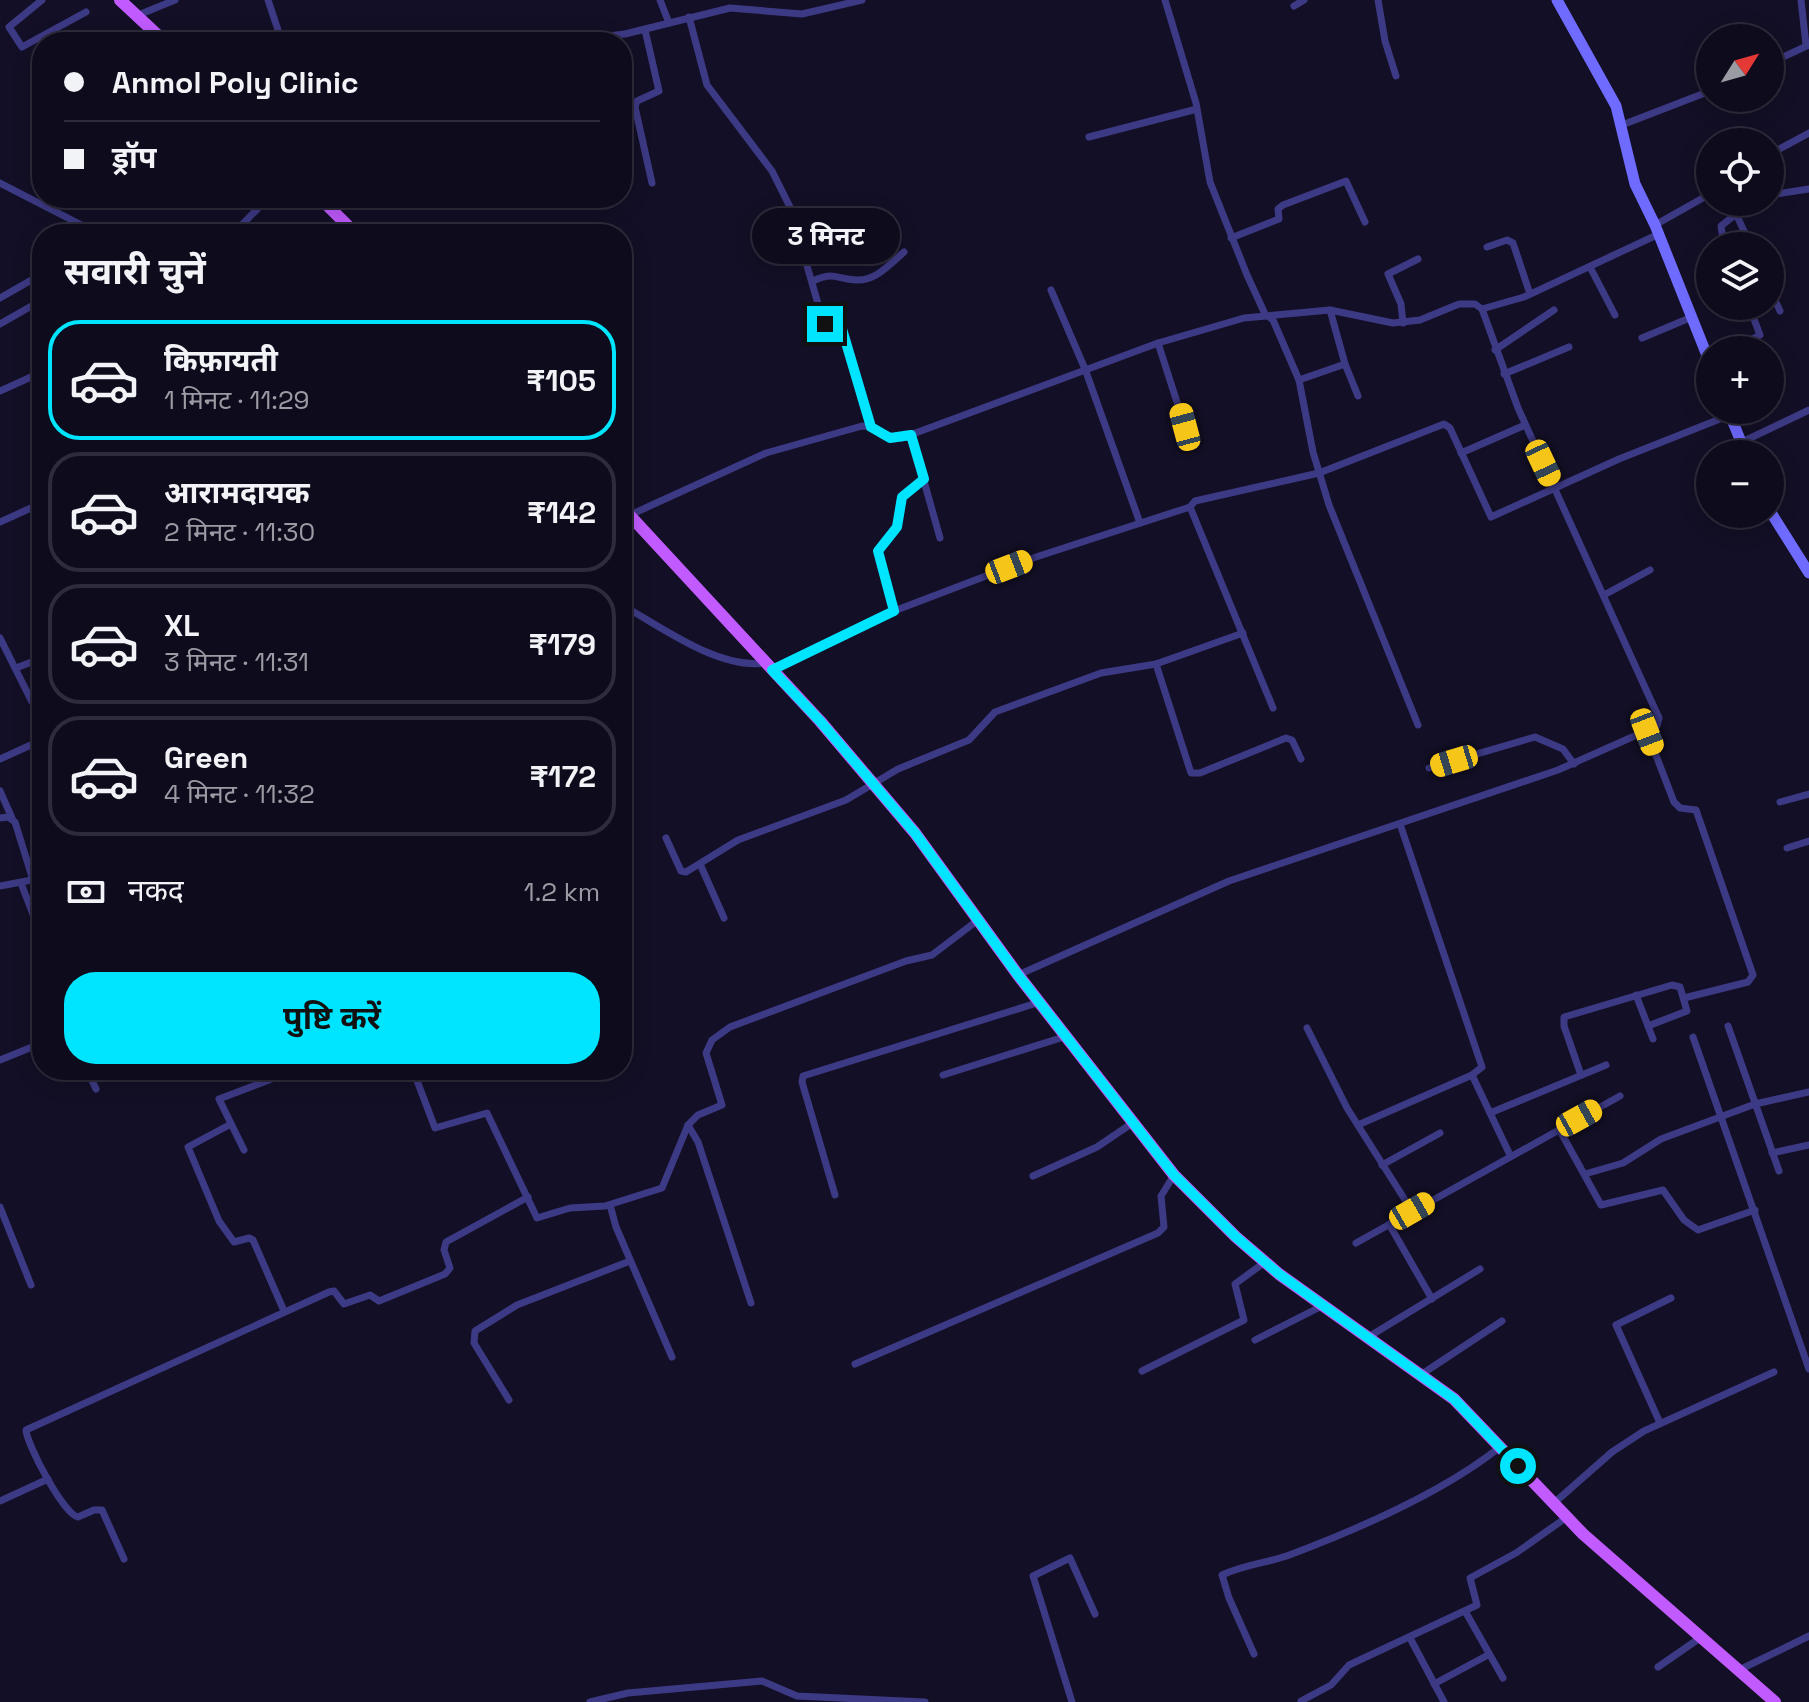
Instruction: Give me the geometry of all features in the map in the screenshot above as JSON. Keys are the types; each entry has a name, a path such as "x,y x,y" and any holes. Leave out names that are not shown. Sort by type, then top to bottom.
{"main road":[{"path":"120,0 154,32"},
{"path":"330,208 346,224"},
{"path":"632,519 769,666 915,833 1018,975 1174,1175 1265,1262 1454,1399 1567,1517 1775,1702"}],"street":[{"path":"32,42 22,47 9,27 42,0"},
{"path":"136,16 175,0"},
{"path":"268,0 279,32"},
{"path":"660,0 669,23"},
{"path":"630,32 730,8 802,14 862,0"},
{"path":"1165,0 1197,109 1210,182 1265,314 1273,320 1299,380 1319,473 1350,561 1418,725"},
{"path":"1294,6 1304,0"},
{"path":"1378,0 1385,41 1396,76"},
{"path":"1557,0 1616,106 1635,184 1700,336"},
{"path":"1784,56 1808,45 1801,0"},
{"path":"49,32 86,12"},
{"path":"689,17 704,79 779,184 801,236 823,321 828,326 838,324 842,329 871,427"},
{"path":"645,30 659,91 637,101 635,107 652,183"},
{"path":"1622,125 1696,96"},
{"path":"1089,137 1197,109"},
{"path":"1784,146 1806,134 1809,145"},
{"path":"1231,238 1279,219 1278,209 1283,205 1346,181 1350,183 1365,222"},
{"path":"0,183 32,199"},
{"path":"1784,193 1809,189"},
{"path":"1482,309 1530,294 1590,267 1657,230 1696,204"},
{"path":"49,208 80,224"},
{"path":"243,224 258,208"},
{"path":"1722,232 1721,226 1734,216"},
{"path":"1487,247 1507,240 1513,243 1530,294"},
{"path":"813,281 832,274 857,280 877,275 904,252"},
{"path":"1403,323 1401,304 1388,272 1418,259"},
{"path":"1590,267 1615,315"},
{"path":"0,298 32,280"},
{"path":"1051,290 1085,369 1140,523"},
{"path":"632,507 766,453 862,426 871,427 890,438 911,435 1158,343 1265,314 1330,310 1403,323 1420,320 1459,304 1475,304 1482,309 1525,425 1659,718 1657,726 1574,764 1229,881 1018,975"},
{"path":"0,324 32,306"},
{"path":"1330,310 1345,364 1358,396"},
{"path":"1495,350 1554,310"},
{"path":"1642,338 1692,317"},
{"path":"1158,343 1185,427"},
{"path":"1504,374 1569,347"},
{"path":"1299,380 1345,364"},
{"path":"0,391 32,377"},
{"path":"1758,440 1809,410"},
{"path":"632,610 727,661 769,666 894,611 1036,557 1190,507 1195,501 1319,473 1444,424 1450,428 1489,516 1703,424"},
{"path":"1461,453 1525,425"},
{"path":"911,435 940,538"},
{"path":"894,611 878,551 897,527 902,497 924,479"},
{"path":"1190,507 1273,708"},
{"path":"0,522 32,508"},
{"path":"1781,528 1809,573"},
{"path":"1604,595 1650,570"},
{"path":"666,838 683,873 738,840 846,800 898,769 969,740 995,712 1101,673 1156,664 1243,633"},
{"path":"0,638 32,702"},
{"path":"16,668 32,662"},
{"path":"1156,664 1191,773 1200,773 1286,738 1292,740 1301,759"},
{"path":"1647,732 1677,806 1696,810 1753,975 1748,982 1684,998"},
{"path":"1429,768 1535,737 1563,749 1574,764"},
{"path":"0,759 32,744"},
{"path":"0,791 32,865"},
{"path":"1780,802 1809,794"},
{"path":"0,818 12,819"},
{"path":"1358,1125 1472,1075 1482,1067 1400,824"},
{"path":"1787,848 1809,841"},
{"path":"700,864 724,918"},
{"path":"0,886 32,880"},
{"path":"21,883 32,912"},
{"path":"417,1080 435,1128 487,1113 535,1216 540,1219 570,1208 610,1205 665,1185 688,1125 698,1115 722,1105 706,1053 712,1040 730,1027 906,961 932,955 978,920"},
{"path":"1581,1075 1564,1026 1564,1017 1677,985 1688,1008 1684,1014 1648,1026"},
{"path":"1636,995 1653,1039"},
{"path":"835,1195 802,1082 803,1076 1040,1002"},
{"path":"1728,1026 1779,1171"},
{"path":"1307,1028 1358,1125 1412,1211"},
{"path":"943,1075 1067,1036"},
{"path":"1693,1037 1809,1369"},
{"path":"0,1060 32,1047"},
{"path":"1490,1113 1606,1065"},
{"path":"1472,1075 1510,1155"},
{"path":"92,1080 96,1089"},
{"path":"244,1150 220,1097 267,1080"},
{"path":"1585,1174 1623,1163 1661,1139 1722,1116 1755,1104 1809,1092"},
{"path":"1356,1243 1620,1096"},
{"path":"1033,1176 1097,1147 1134,1122"},
{"path":"231,1124 188,1147 219,1221 234,1242 249,1238 253,1240 284,1311"},
{"path":"688,1125 698,1142 751,1303"},
{"path":"1559,1129 1601,1205 1663,1190 1684,1220 1698,1230 1755,1210"},
{"path":"1382,1165 1440,1133"},
{"path":"1772,1153 1809,1145"},
{"path":"855,1364 1158,1233 1164,1227 1161,1196 1174,1175"},
{"path":"124,1559 102,1510 72,1516 48,1479 26,1435 28,1429 332,1291 344,1304 370,1295 379,1301 445,1274 450,1268 444,1250 446,1242 528,1197"},
{"path":"610,1205 630,1261 672,1357"},
{"path":"0,1207 31,1285"},
{"path":"1389,1224 1432,1299"},
{"path":"509,1400 474,1343 475,1331 517,1305 630,1261"},
{"path":"1142,1371 1244,1320 1235,1284 1265,1262"},
{"path":"1370,1336 1480,1269"},
{"path":"1660,1423 1616,1325 1671,1298"},
{"path":"1255,1340 1325,1305"},
{"path":"1422,1374 1502,1321"},
{"path":"1554,1503 1612,1452 1660,1423 1774,1372"},
{"path":"1254,1654 1222,1575 1258,1561 1284,1557 1362,1526 1470,1468 1500,1447"},
{"path":"0,1501 48,1479"},
{"path":"1301,1701 1331,1685 1349,1665 1465,1611 1478,1602 1470,1578 1516,1553 1567,1517"},
{"path":"1072,1702 1033,1576 1070,1558 1095,1614"},
{"path":"1465,1611 1503,1678"},
{"path":"1737,1671 1809,1636"},
{"path":"1410,1638 1443,1700 1430,1702"},
{"path":"1658,1667 1700,1638"},
{"path":"1434,1684 1488,1655"},
{"path":"590,1702 640,1691 762,1681 797,1696 925,1702"}],"route":[{"path":"825,324 841,326 871,427 890,438 911,435 924,479 902,497 897,527 878,551 877,558 894,611 772,670 820,721 915,833 1018,975 1174,1175 1236,1237 1279,1274 1454,1399 1518,1466"}]}
